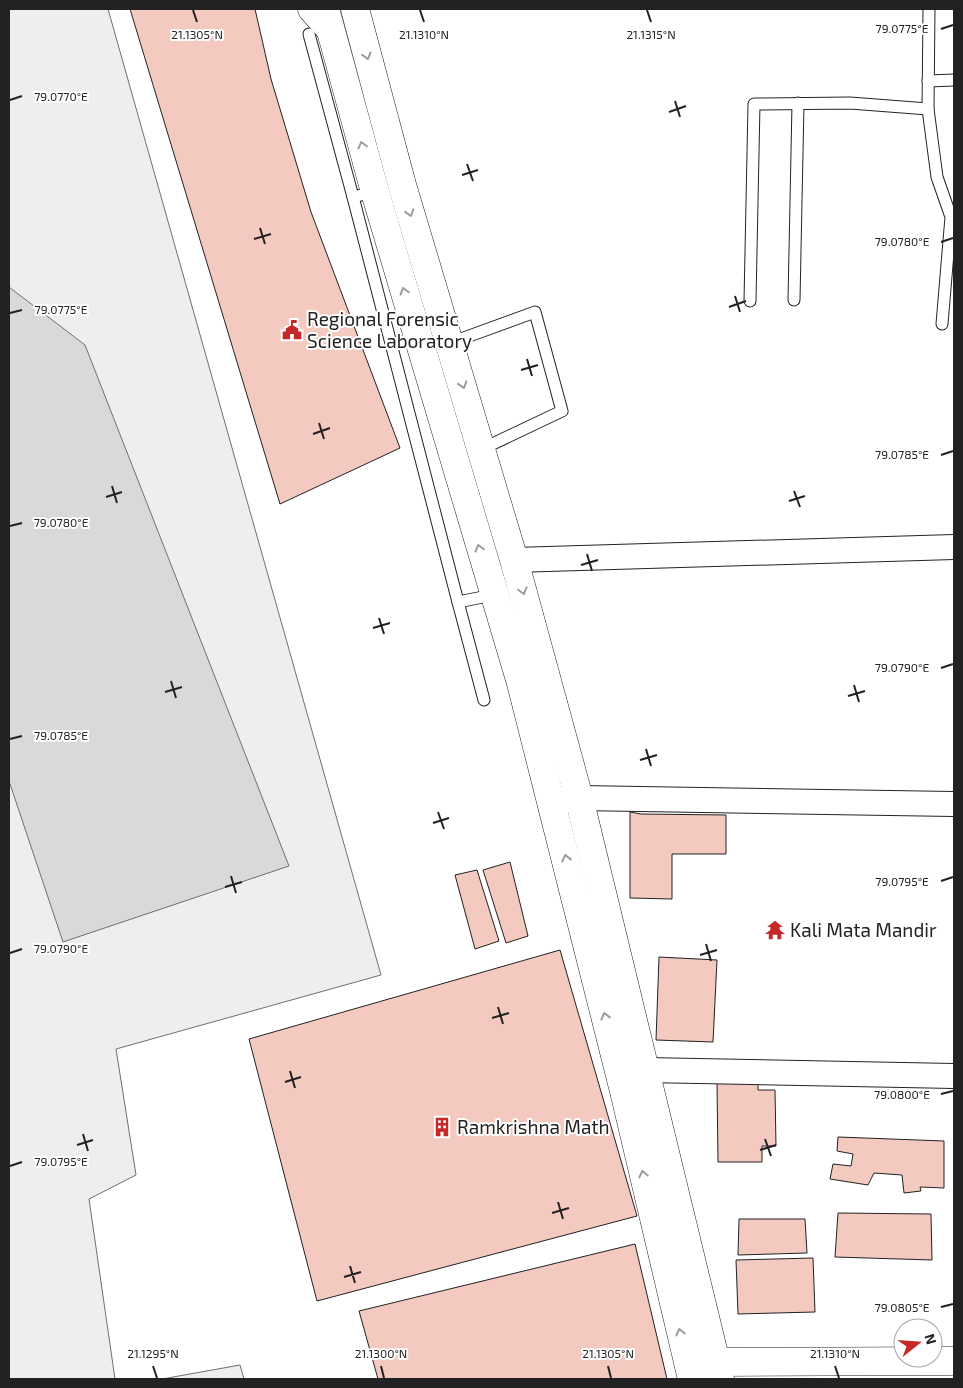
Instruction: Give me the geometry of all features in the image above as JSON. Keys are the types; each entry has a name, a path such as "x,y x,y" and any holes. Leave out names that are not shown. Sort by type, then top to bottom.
{"main road":[{"path":"355,9 402,185 482,449 579,798 690,1373 954,1361"},
{"path":"319,20 364,195 521,684 552,803 718,1371"}],"street":[{"path":"514,560 954,547"},
{"path":"552,803 579,798 954,804"},
{"path":"632,1072 954,1076"}],"lane":[{"path":"929,9 928,109 937,177 951,216 942,324"},
{"path":"928,81 954,80"},
{"path":"794,300 798,103"},
{"path":"750,300 754,104 850,103 928,109"},
{"path":"402,185 364,195 458,602 484,700"},
{"path":"450,343 534,312 562,411 482,449"},
{"path":"458,602 493,595"}],"shaded area":[{"path":"9,9 108,9 381,975 116,1049 136,1175 89,1199 115,1379 9,1379"},
{"path":"9,287 85,345 289,866 63,942 9,781"},
{"path":"240,1365 244,1379 162,1379"}],"building":[{"name":"Regional Forensic Science Laboratory","path":"130,9 255,9 271,79 311,212 400,448 280,504"},
{"path":"630,812 641,814 726,815 726,854 672,854 672,899 630,898"},
{"path":"510,862 528,936 506,943 483,870"},
{"path":"477,870 499,941 475,949 455,875"},
{"name":"Ramkrishna Math","path":"560,950 637,1216 317,1301 249,1039"},
{"path":"659,957 717,960 713,1042 656,1040"},
{"path":"758,1082 758,1090 775,1090 776,1146 762,1146 762,1162 718,1162 717,1083"},
{"path":"838,1137 944,1141 944,1188 920,1187 921,1191 904,1193 902,1175 874,1173 868,1185 830,1179 833,1164 851,1166 853,1154 837,1151"},
{"path":"838,1213 931,1214 932,1260 835,1257"},
{"path":"739,1219 805,1219 807,1253 738,1255"},
{"path":"635,1244 667,1379 378,1379 359,1311"},
{"path":"813,1258 815,1312 738,1314 736,1260"}],"place":[{"name":"Regional Forensic Science Laboratory","path":"292,330"},
{"name":"Kali Mata Mandir","path":"775,930"},
{"name":"Ramkrishna Math","path":"442,1127"}]}
